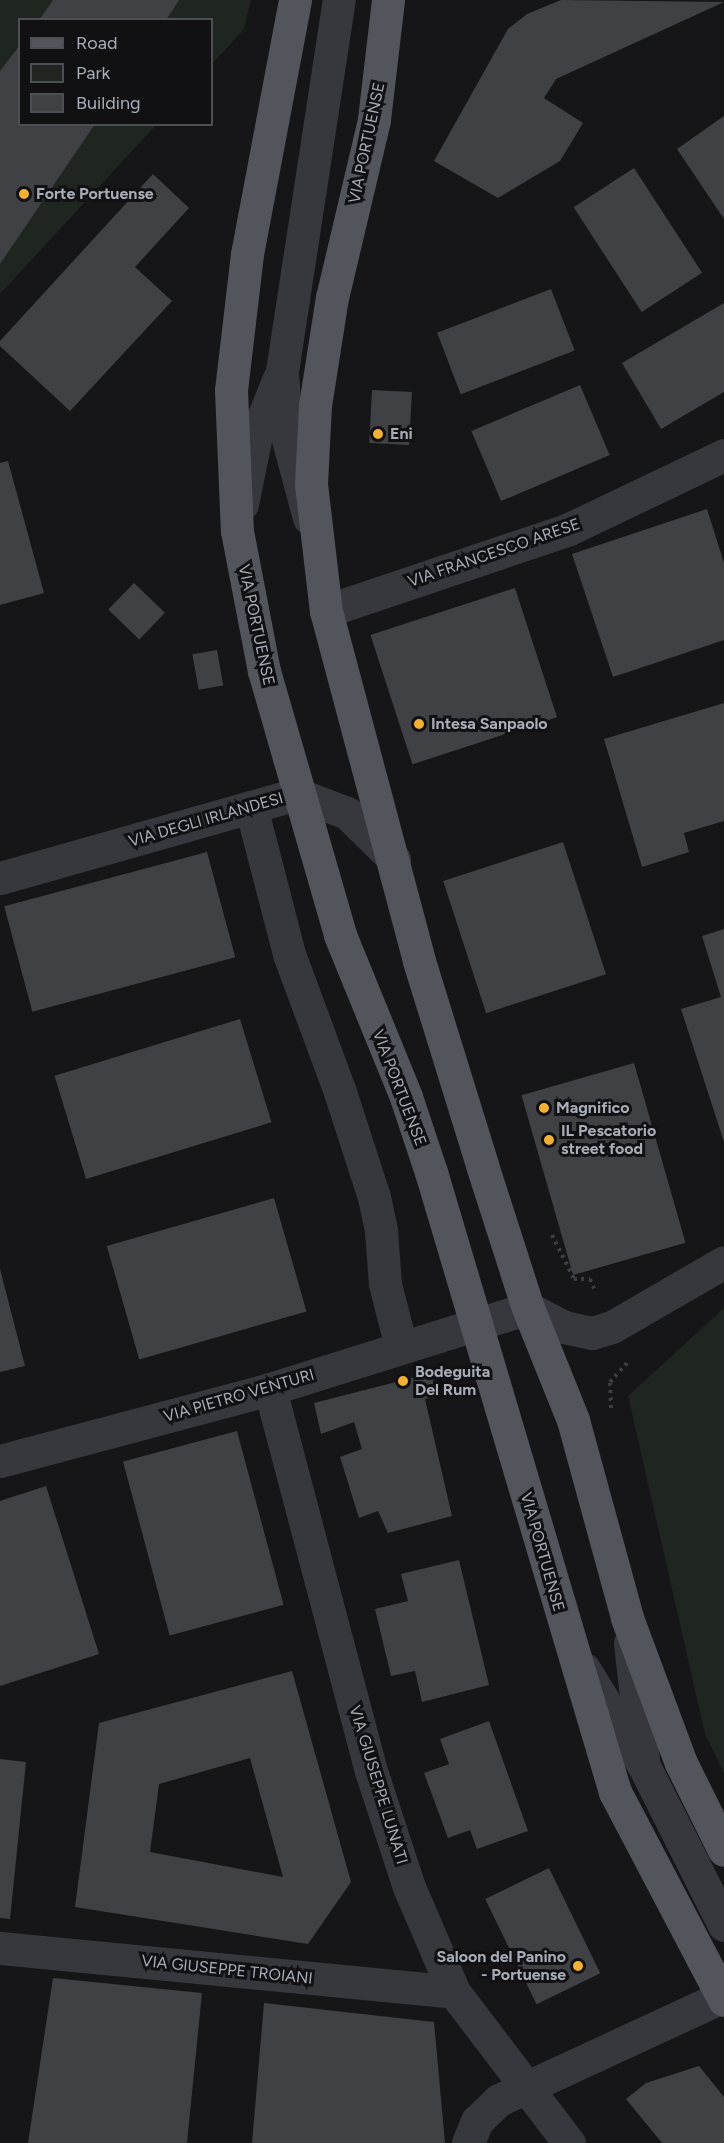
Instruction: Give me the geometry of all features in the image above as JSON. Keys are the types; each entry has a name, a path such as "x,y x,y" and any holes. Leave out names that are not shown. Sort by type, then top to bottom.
{"main road":[{"name":"VIA PORTUENSE","path":"295,0 237,326 231,421 237,531 264,671 297,794 340,935 406,1097 615,1792 723,1999"},
{"name":"VIA PORTUENSE","path":"388,0 374,120 332,297 320,369 312,441 315,534 326,611 394,859 419,961 528,1308 573,1420 627,1618 681,1763 724,1850"}],"street":[{"name":"VIA PORTUENSE","path":"315,534 296,479 286,432 282,371 339,0"},
{"name":"VIA PORTUENSE","path":"237,531 256,435 282,371"},
{"name":"VIA FRANCESCO ARESE","path":"326,611 570,529 724,455"},
{"name":"VIA DEGLI IRLANDESI","path":"0,878 297,794 347,813 394,859"},
{"path":"251,807 289,954 374,1197 381,1231 385,1284 401,1347"},
{"path":"528,1308 564,1327 592,1333 612,1327 724,1262"},
{"name":"VIA PIETRO VENTURI","path":"0,1461 270,1389 528,1308"},
{"name":"VIA GIUSEPPE LUNATI","path":"270,1389 371,1772 409,1887 454,1992 569,2143"},
{"name":"VIA PORTUENSE","path":"627,1618 644,1766"},
{"name":"VIA PORTUENSE","path":"569,1645 644,1766 724,1925"},
{"name":"VIA GIUSEPPE TROIANI","path":"0,1948 454,1992"},
{"path":"468,2143 486,2110 525,2086 723,1999"}],"path":[{"path":"552,1235 574,1279 590,1279 598,1298"},
{"path":"611,1409 610,1383 631,1360"}],"green space":[{"path":"0,0 251,0 244,29 213,63 213,18 18,18 18,126 155,126 0,294"},
{"path":"724,1308 724,1773 705,1734 628,1396"}],"building":[{"path":"53,0 179,0 167,18 40,18"},
{"path":"561,0 724,2 556,79 544,98 583,123 560,161 498,198 434,161 508,29 527,14"},
{"name":"Forte Portuense","path":"18,48 18,126 94,126 0,264 0,71"},
{"path":"724,116 724,219 677,149"},
{"path":"634,168 702,273 642,312 574,207"},
{"path":"153,174 189,208 135,267 172,301 70,411 0,346 0,341"},
{"path":"551,289 575,351 461,394 437,333"},
{"path":"724,303 724,392 661,429 622,363"},
{"path":"580,385 610,455 501,501 471,431"},
{"path":"372,390 412,392 409,445 369,443"},
{"path":"8,461 44,593 0,605 0,463"},
{"path":"707,509 724,563 724,640 613,677 572,554"},
{"path":"134,583 165,613 139,639 108,610"},
{"path":"515,588 557,717 412,764 370,635"},
{"path":"217,650 223,685 199,690 192,654"},
{"path":"724,703 724,821 684,833 689,852 642,867 604,739"},
{"path":"563,842 606,974 486,1013 443,881"},
{"path":"207,852 235,957 32,1012 4,906"},
{"path":"724,929 724,1142 681,1009 721,997 702,936"},
{"path":"240,1019 272,1122 86,1179 54,1076"},
{"path":"634,1063 686,1243 573,1275 522,1095"},
{"path":"274,1198 307,1311 139,1359 107,1246"},
{"path":"0,1269 25,1366 0,1372"},
{"path":"431,1373 438,1396 425,1399 452,1516 388,1533 378,1511 359,1518 340,1457 362,1449 354,1422 321,1434 314,1403"},
{"path":"237,1431 284,1605 170,1635 123,1462"},
{"path":"46,1486 99,1654 0,1686 0,1501"},
{"path":"459,1560 489,1685 422,1702 415,1671 391,1676 375,1609 408,1601 401,1574"},
{"path":"292,1671 351,1882 308,1944 75,1907 99,1723","holes":["250,1758 283,1877 150,1852 159,1784"]},
{"path":"489,1721 528,1831 477,1849 470,1830 448,1838 424,1773 449,1764 440,1739"},
{"path":"0,1759 26,1762 10,1919 0,1918"},
{"path":"549,1868 600,1973 536,2004 485,1899"},
{"path":"53,1978 202,1993 187,2143 28,2143"},
{"path":"264,2003 434,2022 445,2143 252,2143"},
{"path":"699,2066 724,2097 724,2143 662,2143 626,2099 646,2083"}],"place":[{"name":"Forte Portuense","path":"24,194"},
{"name":"Eni","path":"378,434"},
{"name":"Intesa Sanpaolo","path":"419,724"},
{"name":"Magnifico","path":"544,1108"},
{"name":"IL Pescatorio street food","path":"549,1140"},
{"name":"Bodeguita Del Rum","path":"403,1381"},
{"name":"Saloon del Panino - Portuense","path":"578,1966"}]}
